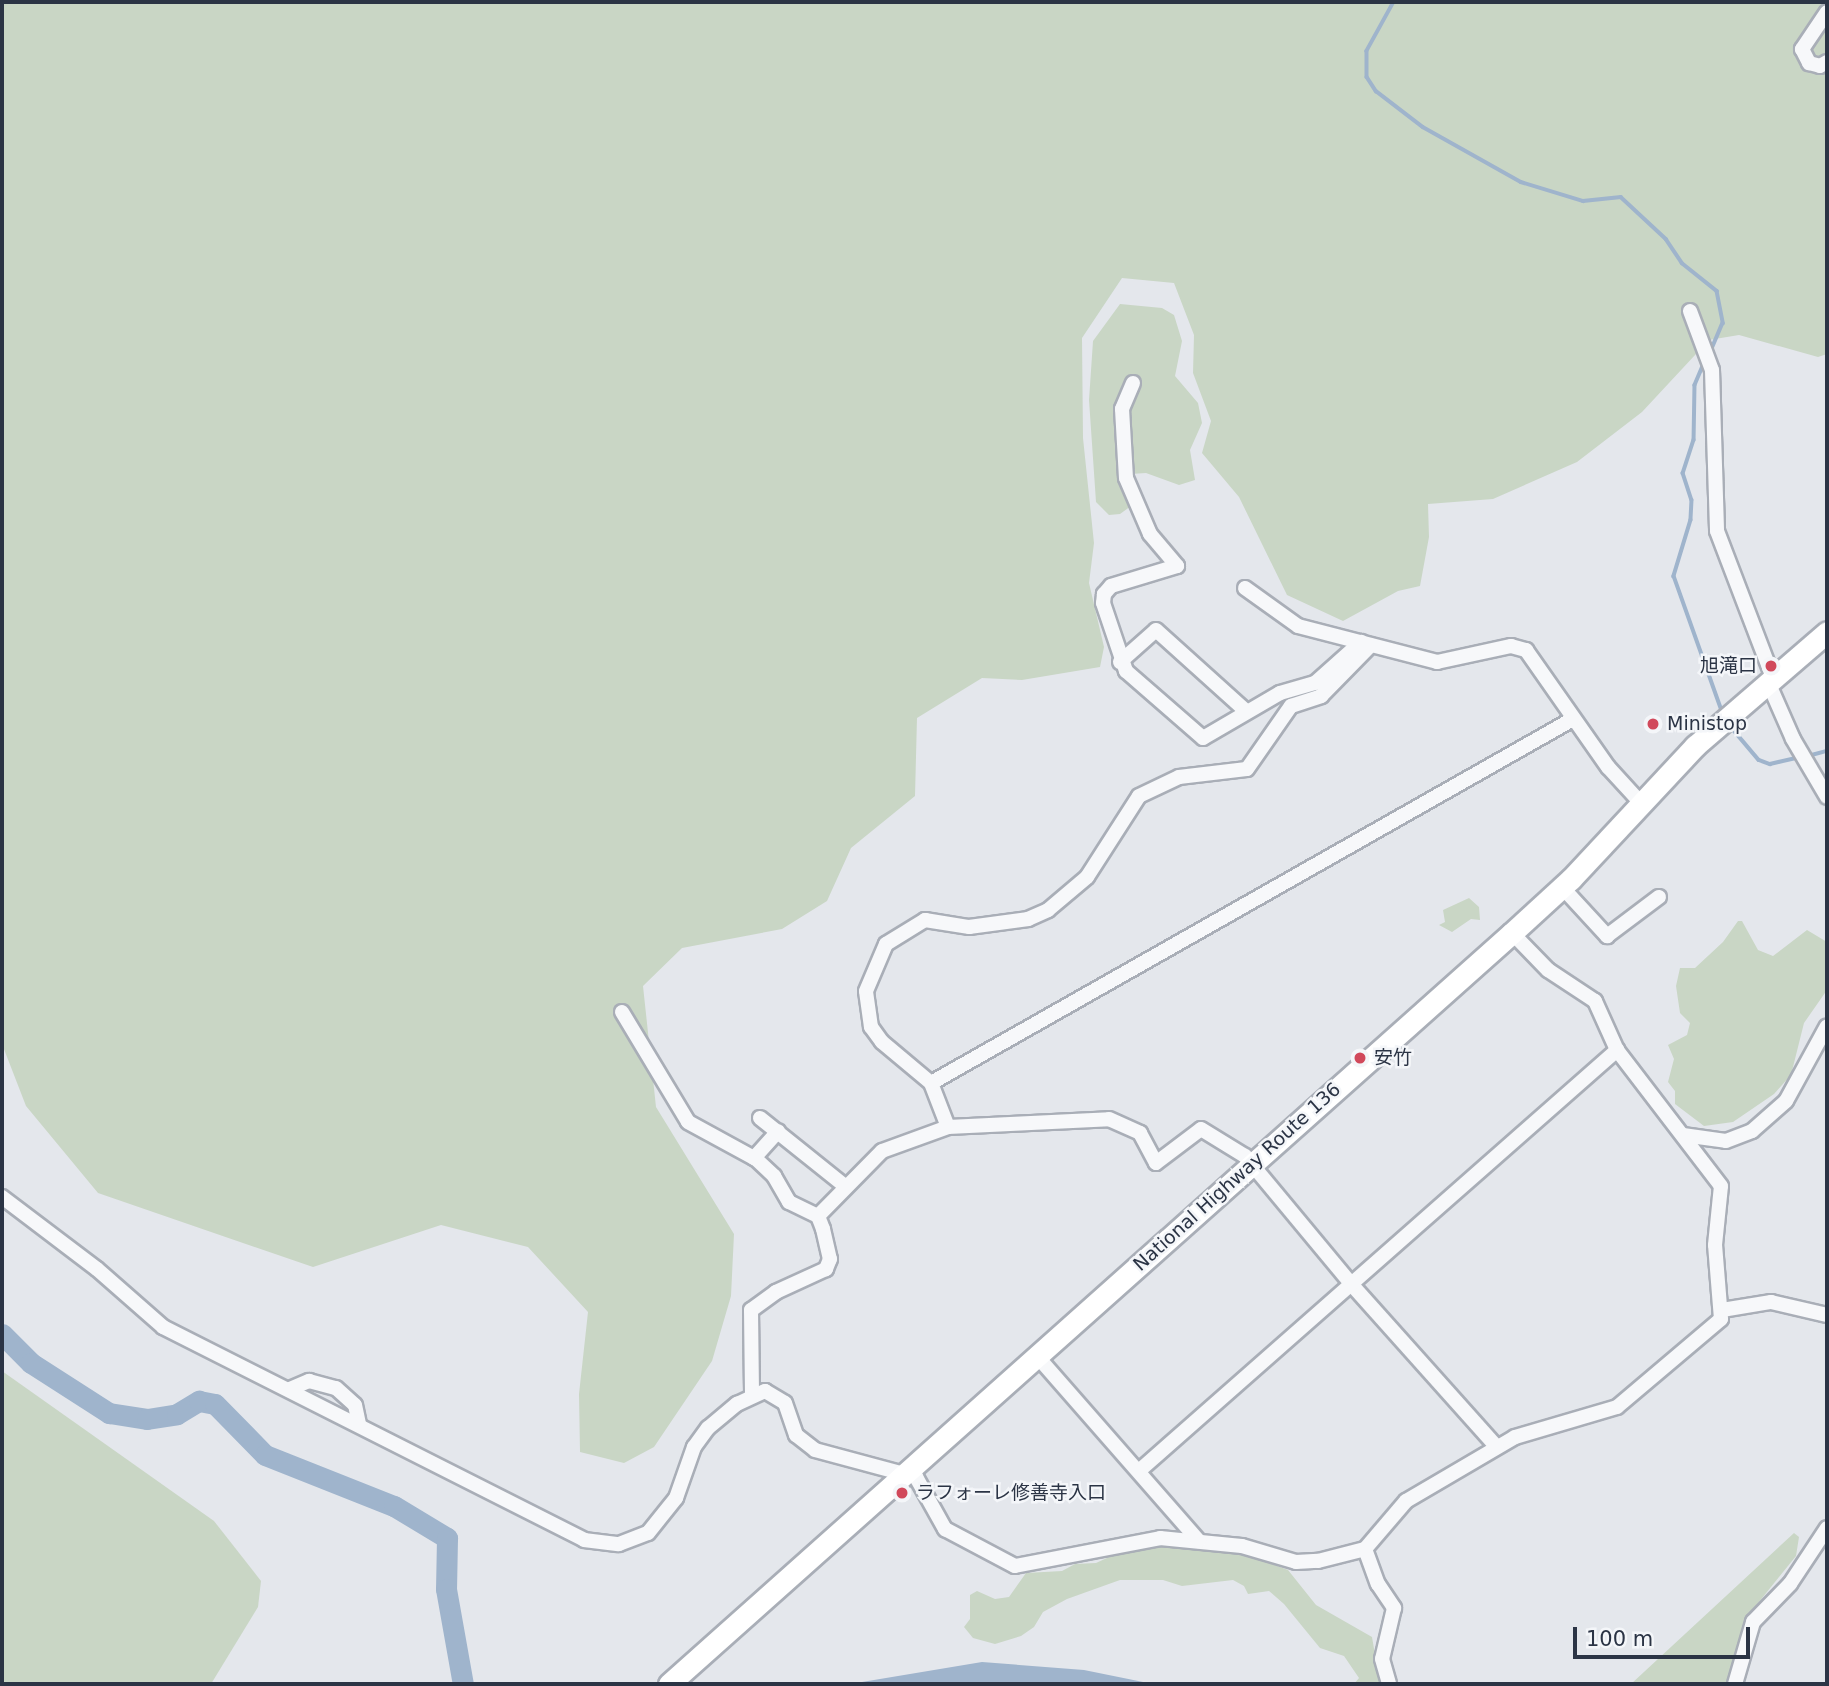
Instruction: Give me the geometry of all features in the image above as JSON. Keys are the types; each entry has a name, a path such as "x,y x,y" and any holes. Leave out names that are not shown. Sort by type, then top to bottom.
{"highway":[{"name":"National Highway Route 136","path":"669,1684 1512,933 1562,887 1695,746 1827,632"}],"street":[{"path":"1827,12 1802,49 1809,63 1820,66 1827,62"},
{"path":"1690,311 1712,370 1717,531 1793,739 1827,797"},
{"path":"1133,383 1122,409 1124,469 1150,534 1177,566 1106,590 1103,603 1120,662 1198,738 1208,736 1280,692 1315,683 1366,643"},
{"path":"1245,588 1298,626 1444,663 1511,646 1526,650 1538,661 1573,719 1641,803"},
{"path":"1120,662 1156,630 1246,711"},
{"path":"948,1127 931,1083 882,1042 871,1027 866,991 886,944 925,920 980,926 1028,919 1048,909 1087,877 1139,796 1179,777 1247,769 1292,706 1321,696 1366,643"},
{"path":"931,1083 1573,719"},
{"path":"1562,887 1607,936 1659,897"},
{"path":"2,1197 97,1269 163,1327 290,1388 584,1540 619,1544 648,1532 660,1520 683,1485 698,1440 721,1415 752,1394 765,1391 781,1398 796,1435 815,1450 907,1472 920,1482 945,1529 1015,1566 1096,1553 1132,1540 1199,1541 1242,1546 1296,1562 1318,1561 1365,1549 1406,1501 1520,1435 1617,1407 1719,1322 1723,1310 1715,1245 1722,1189 1617,1050 1595,1001 1548,970 1512,933"},
{"path":"622,1012 688,1122 754,1158 774,1176 789,1202 818,1216 828,1248 826,1269 758,1303 749,1317 752,1394"},
{"path":"1683,1135 1726,1141 1752,1130 1786,1101 1827,1026"},
{"path":"1140,1470 1617,1050"},
{"path":"760,1118 845,1186"},
{"path":"818,1216 845,1186 891,1144 948,1127 1109,1119 1140,1133 1156,1163 1201,1129 1242,1153 1352,1284 1497,1447"},
{"path":"754,1158 778,1130"},
{"path":"1723,1310 1771,1302 1827,1315"},
{"path":"1036,1355 1140,1470 1199,1541"},
{"path":"290,1388 309,1381 336,1388 355,1405 359,1424"},
{"path":"1735,1684 1753,1622 1790,1584 1827,1528"},
{"path":"1365,1549 1378,1584 1394,1608 1382,1659 1390,1684"}],"green space":[{"path":"2,2 1827,2 1827,354 1818,357 1739,335 1709,340 1642,412 1577,462 1493,499 1428,504 1429,537 1420,586 1398,591 1343,621 1287,595 1239,497 1202,453 1211,421 1193,373 1194,335 1174,283 1122,278 1082,338 1083,438 1094,543 1089,583 1104,647 1100,667 1022,680 982,678 917,718 915,796 851,848 827,901 782,929 682,948 643,986 656,1107 734,1234 731,1296 712,1361 654,1447 624,1463 580,1452 579,1394 588,1312 528,1247 441,1225 313,1267 98,1193 26,1106 2,1044"},
{"path":"1120,304 1162,308 1174,315 1182,341 1175,376 1198,403 1202,423 1190,450 1195,480 1179,485 1146,473 1131,474 1131,506 1120,514 1109,515 1096,502 1089,400 1093,341"},
{"path":"1469,898 1479,907 1480,920 1471,919 1452,932 1439,925 1445,922 1443,910"},
{"path":"1738,921 1742,921 1758,950 1773,956 1807,930 1827,942 1827,990 1804,1023 1791,1075 1774,1094 1733,1122 1704,1126 1675,1104 1675,1091 1668,1082 1674,1059 1668,1045 1687,1035 1690,1023 1680,1013 1676,986 1680,968 1695,968 1723,942"},
{"path":"2,1371 214,1521 261,1581 258,1607 211,1684 2,1684"},
{"path":"1794,1533 1799,1537 1796,1556 1746,1618 1728,1684 1631,1684"},
{"path":"1159,1544 1238,1551 1288,1570 1316,1605 1372,1637 1380,1684 1354,1684 1359,1678 1344,1656 1320,1648 1284,1604 1269,1591 1248,1594 1244,1586 1233,1580 1182,1586 1163,1580 1120,1580 1067,1599 1043,1612 1034,1627 1021,1636 995,1644 973,1638 964,1627 970,1619 970,1595 977,1591 995,1599 1009,1597 1026,1573 1062,1571 1075,1564 1096,1563 1131,1547"}],"water":[{"path":"982,1662 1084,1670 1153,1684 850,1684"}],"waterway":[{"path":"1394,2 1367,51 1367,77 1376,91 1423,127 1521,182 1583,201 1621,197 1666,239 1682,263 1717,291 1723,323 1711,351"},
{"path":"1704,364 1695,385 1694,440 1683,473 1692,500 1691,520 1674,576 1722,711"},
{"path":"1731,727 1759,760 1770,764 1801,757"},
{"path":"1808,756 1827,751"},
{"path":"2,1334 31,1363 109,1413 147,1419 177,1414 199,1401 215,1404 265,1455 394,1506 447,1538 446,1589 463,1684"}],"place":[{"name":"旭滝口","path":"1771,666"},
{"name":"Ministop","path":"1653,724"},
{"name":"安竹","path":"1360,1058"},
{"name":"ラフォーレ修善寺入口","path":"902,1493"}]}
